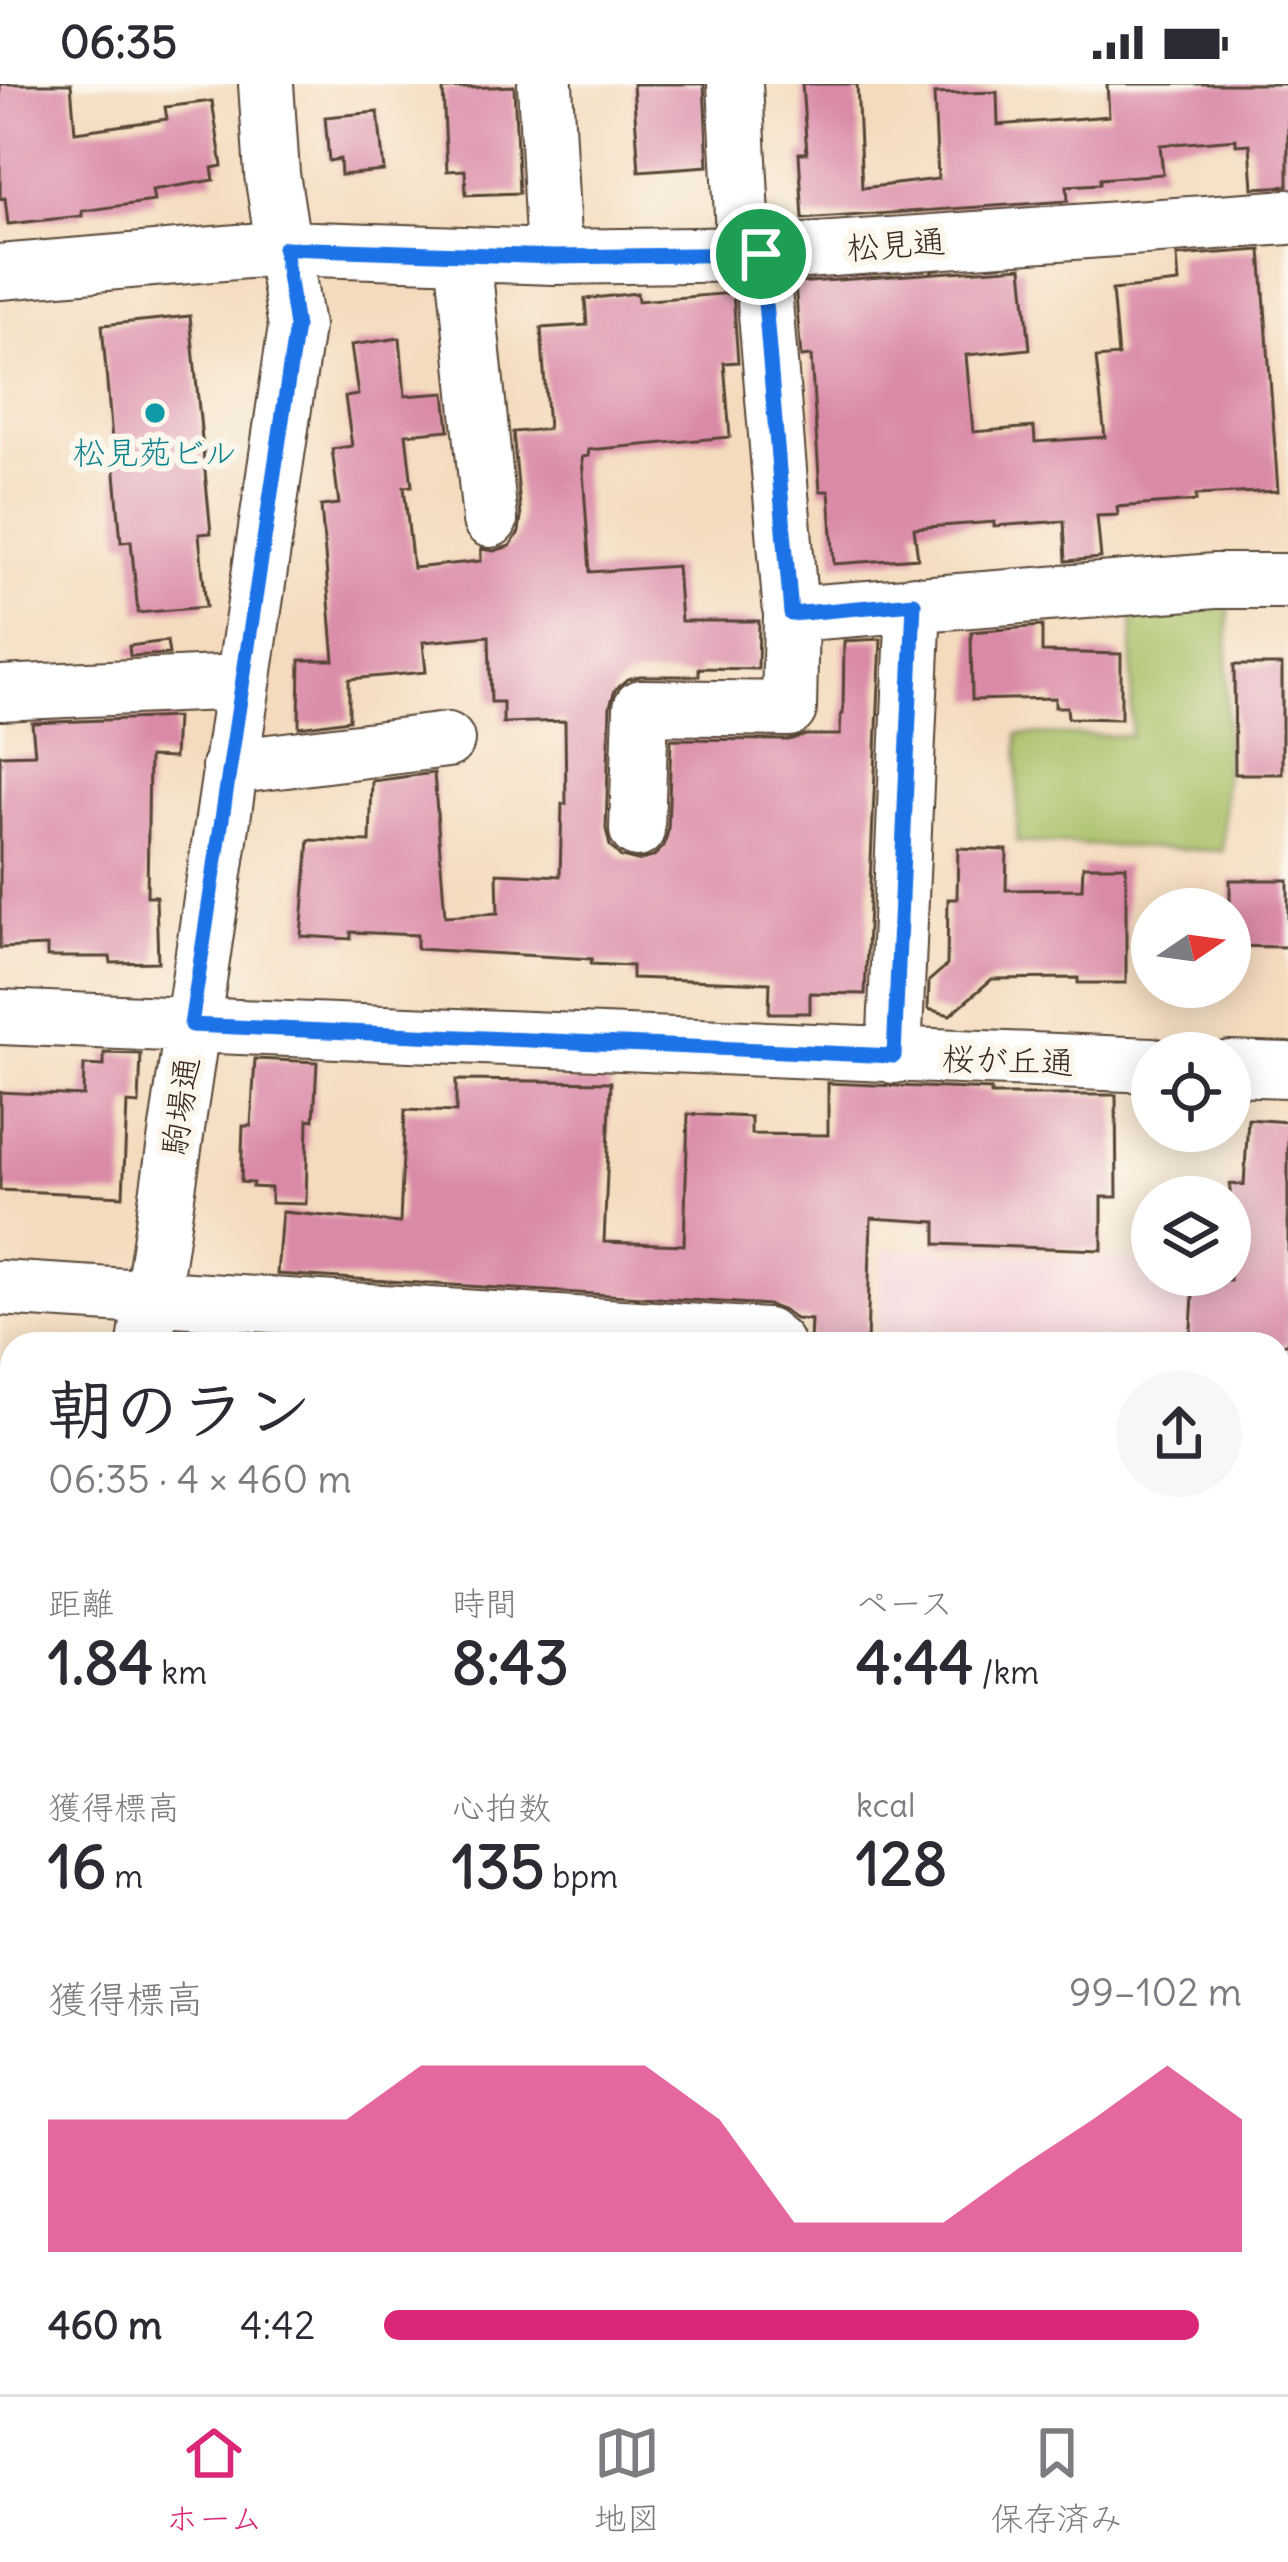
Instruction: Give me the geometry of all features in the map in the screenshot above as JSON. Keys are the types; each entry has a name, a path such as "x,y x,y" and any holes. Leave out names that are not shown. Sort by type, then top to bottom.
{"street":[{"name":"駒場通","path":"149,1320 296,327 272,174 266,84"},
{"path":"545,84 554,257"},
{"path":"638,830 641,707 789,710 791,614 735,84"},
{"name":"松見通","path":"0,272 284,248 554,257 753,254 1288,217"},
{"path":"464,254 490,520"},
{"path":"791,614 1215,581 1288,580"},
{"path":"894,1056 914,603"},
{"path":"0,693 242,682"},
{"path":"229,767 447,740"},
{"name":"桜が丘通","path":"0,1017 1131,1064"},
{"path":"1251,1069 1288,1070"},
{"path":"0,1288 149,1320 612,1332"}],"shaded area":[{"path":"883,1249 1131,1259 1131,1296 1251,1296 1251,1272 1288,1266 1288,1332 878,1332"}],"green space":[{"path":"1229,597 1223,851 1017,842 1018,734 1131,736 1133,601"}],"building":[{"path":"0,84 71,84 75,132 167,119 165,107 212,101 222,166 212,168 214,180 152,190 154,201 82,211 82,216 8,224 5,198 0,199"},
{"path":"633,84 704,84 708,166 639,171"},
{"path":"802,84 857,84 862,188 938,179 934,94 997,92 998,125 1109,116 1107,84 1288,84 1288,186 1253,188 1250,144 1236,145 1236,139 1160,145 1163,174 1067,186 1068,201 803,219 799,153 807,153"},
{"path":"514,86 519,193 466,195 465,170 447,171 443,89"},
{"path":"378,112 384,171 341,175 340,159 329,161 325,117"},
{"path":"1261,250 1278,491 1196,495 1196,501 1117,507 1118,515 1097,516 1101,558 1066,561 1064,521 994,526 994,522 914,528 918,558 834,564 829,491 820,491 811,356 801,357 795,283 1022,267 1030,349 966,355 973,432 1034,427 1035,442 1105,437 1096,358 1118,356 1112,290 1179,283 1177,256"},
{"path":"637,293 638,301 733,293 738,362 724,363 730,437 588,450 589,456 582,457 590,572 677,566 681,621 759,621 758,669 699,668 699,676 640,676 627,679 615,690 610,706 606,829 610,846 621,857 637,861 653,857 664,846 671,739 789,740 840,735 844,641 881,639 865,994 810,993 810,1013 769,1013 770,983 632,978 632,966 591,964 592,959 417,949 417,935 301,936 309,840 370,842 372,781 434,773 445,916 498,913 497,873 560,876 562,804 566,804 565,721 503,723 503,702 491,702 489,636 423,642 426,672 349,679 349,720 299,727 300,660 334,660 321,506 339,504 332,449 352,446 345,397 358,395 351,345 400,338 405,396 445,393 449,430 406,434 412,486 404,487 413,568 481,561 481,549 510,546 519,532 513,432 548,429 541,328 587,325 585,299"},
{"name":"松見苑ビル","path":"190,316 211,533 199,534 206,607 138,613 131,541 121,542 102,325"},
{"path":"1042,626 1042,652 1121,654 1121,719 1068,718 1067,707 1055,707 1055,698 972,700 971,632"},
{"path":"167,641 169,654 130,656 129,646"},
{"path":"1234,665 1282,665 1282,774 1235,774"},
{"path":"176,717 174,758 149,757 147,896 156,896 158,962 47,957 47,946 0,948 0,755 35,754 32,723"},
{"path":"958,848 1007,850 1006,890 1082,889 1083,866 1126,866 1126,983 992,979 950,1015 928,1009 929,981 947,965 948,899 957,899"},
{"path":"1230,880 1288,880 1288,947 1251,946 1251,888 1230,888"},
{"path":"104,1053 141,1054 139,1104 127,1103 123,1196 0,1190 0,1092 83,1096 84,1065 104,1066"},
{"path":"255,1059 317,1062 314,1120 308,1119 306,1204 271,1203 271,1188 241,1182 243,1126 251,1126"},
{"path":"456,1080 611,1082 604,1242 684,1245 688,1114 751,1117 751,1134 828,1135 828,1083 991,1090 991,1095 1116,1095 1117,1197 1102,1197 1102,1250 936,1244 936,1222 871,1218 867,1332 810,1332 811,1320 795,1319 768,1305 277,1274 282,1212 400,1223 405,1110 456,1112"},
{"path":"1251,1119 1288,1122 1288,1332 1191,1332 1193,1296 1251,1296 1251,1176 1245,1176 1246,1152 1251,1152"}],"place":[{"name":"松見苑ビル","path":"155,413"}],"route":[{"path":"284,248 554,257 761,254 791,614 914,603 894,1056 191,1025 296,327 284,248"}]}
